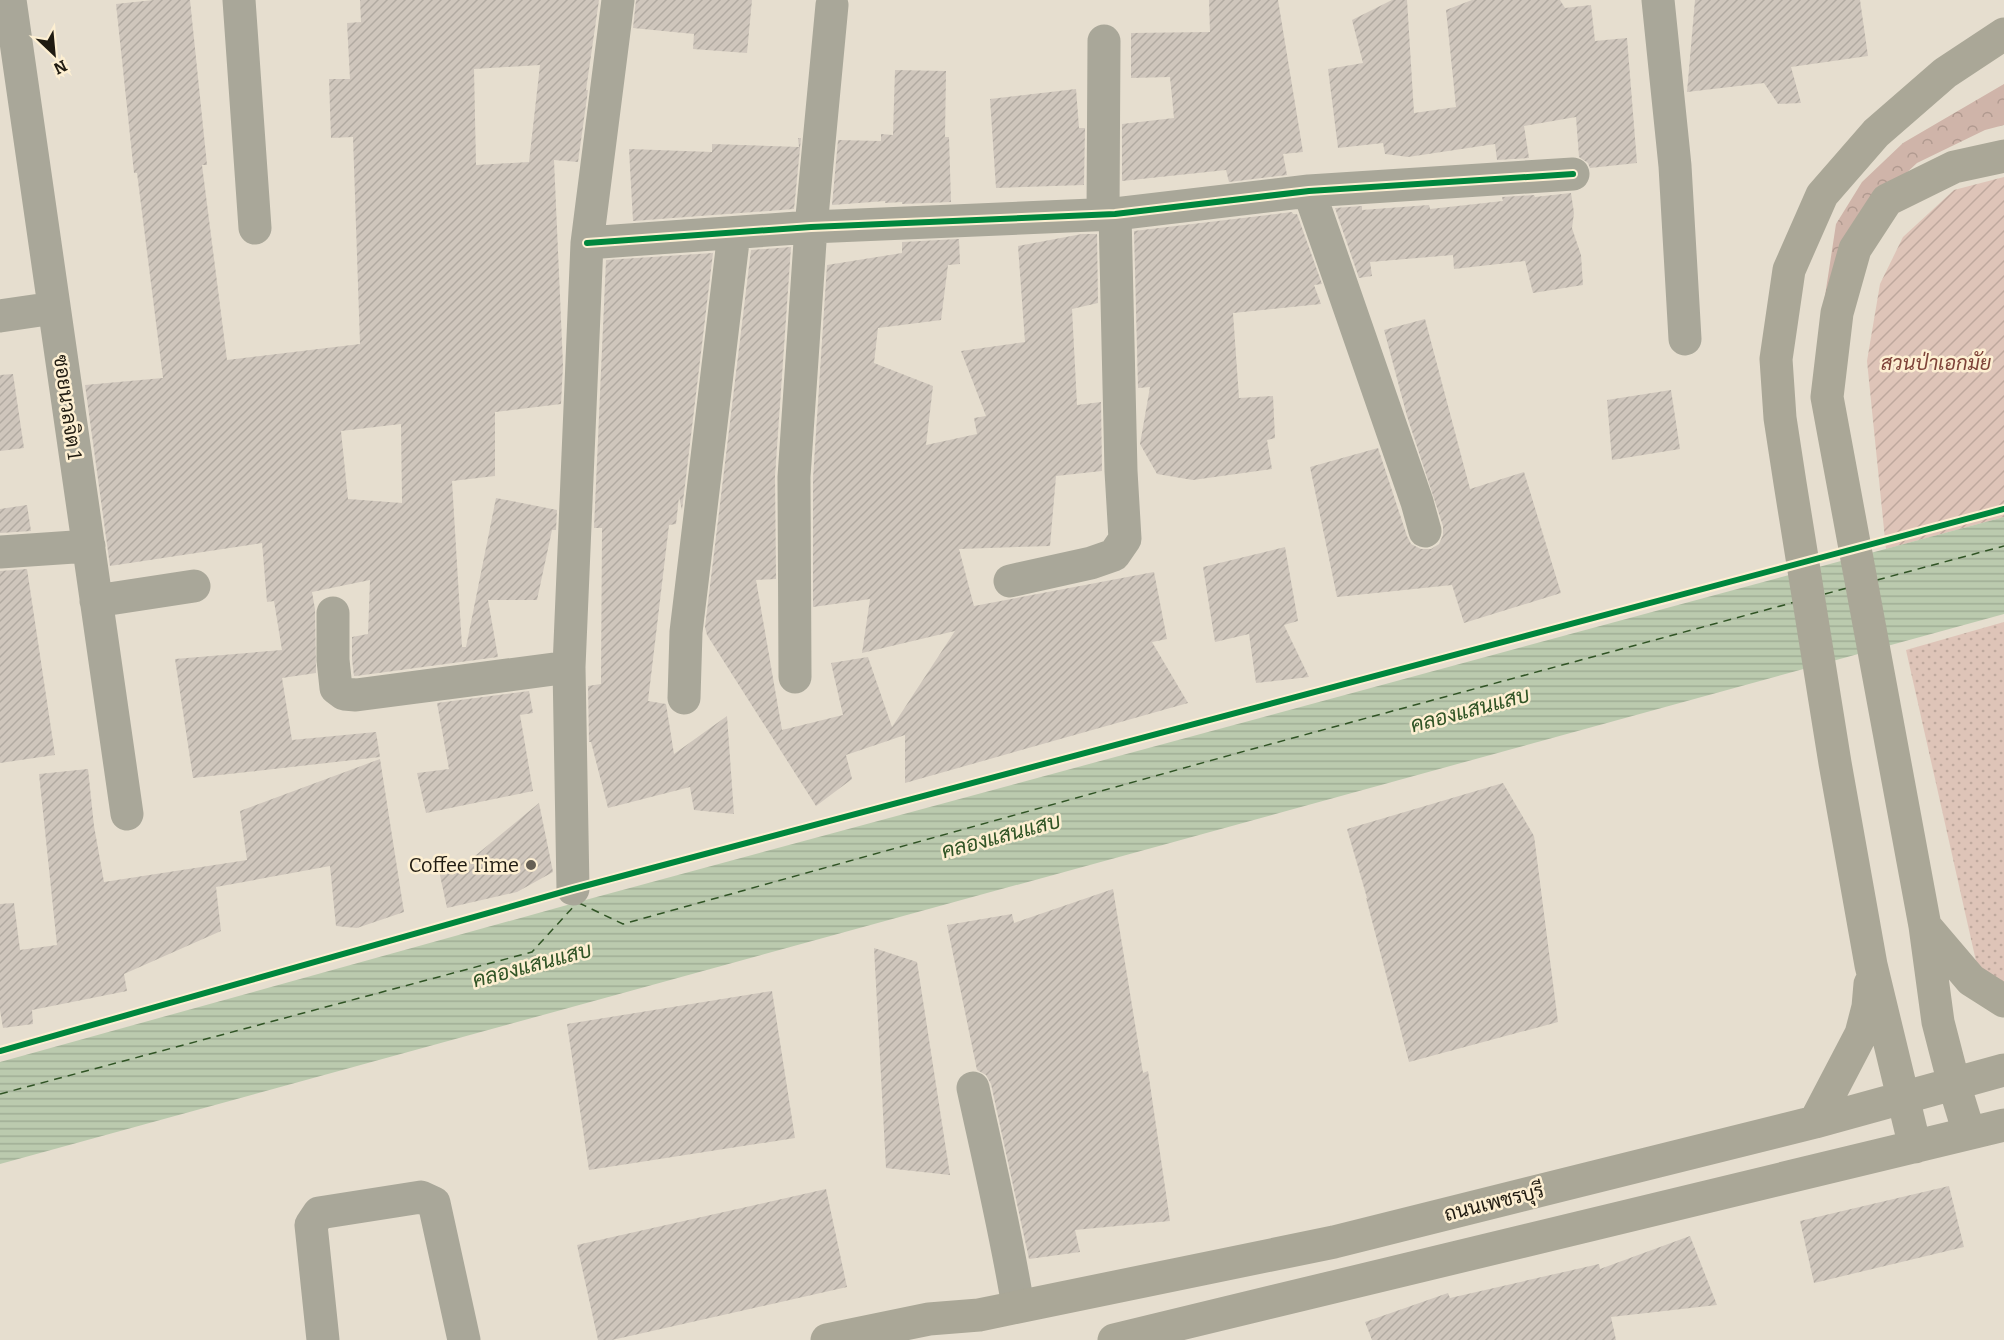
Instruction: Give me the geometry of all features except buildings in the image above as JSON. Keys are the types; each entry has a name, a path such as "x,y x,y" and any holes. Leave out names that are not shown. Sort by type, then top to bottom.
{"main road":[{"path":"1915,1147 1871,965 1835,763 1780,417 1776,358 1789,270 1822,195 1876,133 1945,73 2004,34"},
{"path":"1969,1133 1953,1084 1938,1022 1925,926 1827,397 1837,313 1855,249 1887,200 1954,167 2004,156"},
{"path":"1925,926 1971,980 2004,1001"},
{"path":"1815,1122 1861,1034 1868,1007 1871,965"},
{"name":"ถนนเพชรบุรี","path":"922,1340 979,1316 1018,1306 1334,1242 1815,1122 2004,1070"},
{"path":"1114,1340 1178,1333 2004,1125"},
{"name":"ถนนเพชรบุรี","path":"826,1340 929,1319 979,1316"}],"street":[{"name":"ซอยนวลจิต 1","path":"10,0 127,814"},
{"path":"239,0 255,228"},
{"path":"573,889 569,667 587,243 618,0"},
{"path":"1658,0 1675,166 1685,339"},
{"path":"795,677 794,477 812,227 832,5"},
{"path":"1010,581 1091,563 1114,555 1125,539 1109,214 1104,41"},
{"path":"587,243 812,227 1109,214 1309,191 1574,174"},
{"path":"1309,191 1425,531"},
{"path":"684,699 686,632 734,233"},
{"path":"0,316 54,308"},
{"path":"0,552 88,546"},
{"path":"96,601 194,586"},
{"path":"333,613 333,660 336,688 344,694 356,695 569,667"},
{"path":"973,1088 1003,1222 1018,1306"},
{"path":"323,1340 311,1225 319,1214 421,1197 434,1203 463,1340"}],"green space":[{"path":"2004,84 2004,125 1985,130 1917,163 1855,221 1823,309 1836,224 1862,182 1903,143"},
{"name":"สวนป่าเอกมัย","path":"2004,177 2004,517 1886,549 1867,361 1880,284 1903,237 1954,190"},
{"path":"2004,622 2004,988 1978,970 1906,650"}],"water":[{"name":"คลองแสนแสบ","path":"2004,517 2004,614 0,1164 0,1062 578,902"}],"ferry route":[{"path":"1877,580 2004,546"},
{"path":"1825,594 1847,588"},
{"path":"579,903 623,924 1245,751 1795,602"},
{"path":"0,1094 532,952 575,905"}],"cycle path":[{"path":"587,243 811,227 1115,214 1309,191 1573,174"},
{"path":"0,1051 573,889 2004,509"}],"place":[{"name":"Coffee Time","path":"531,865"}]}
